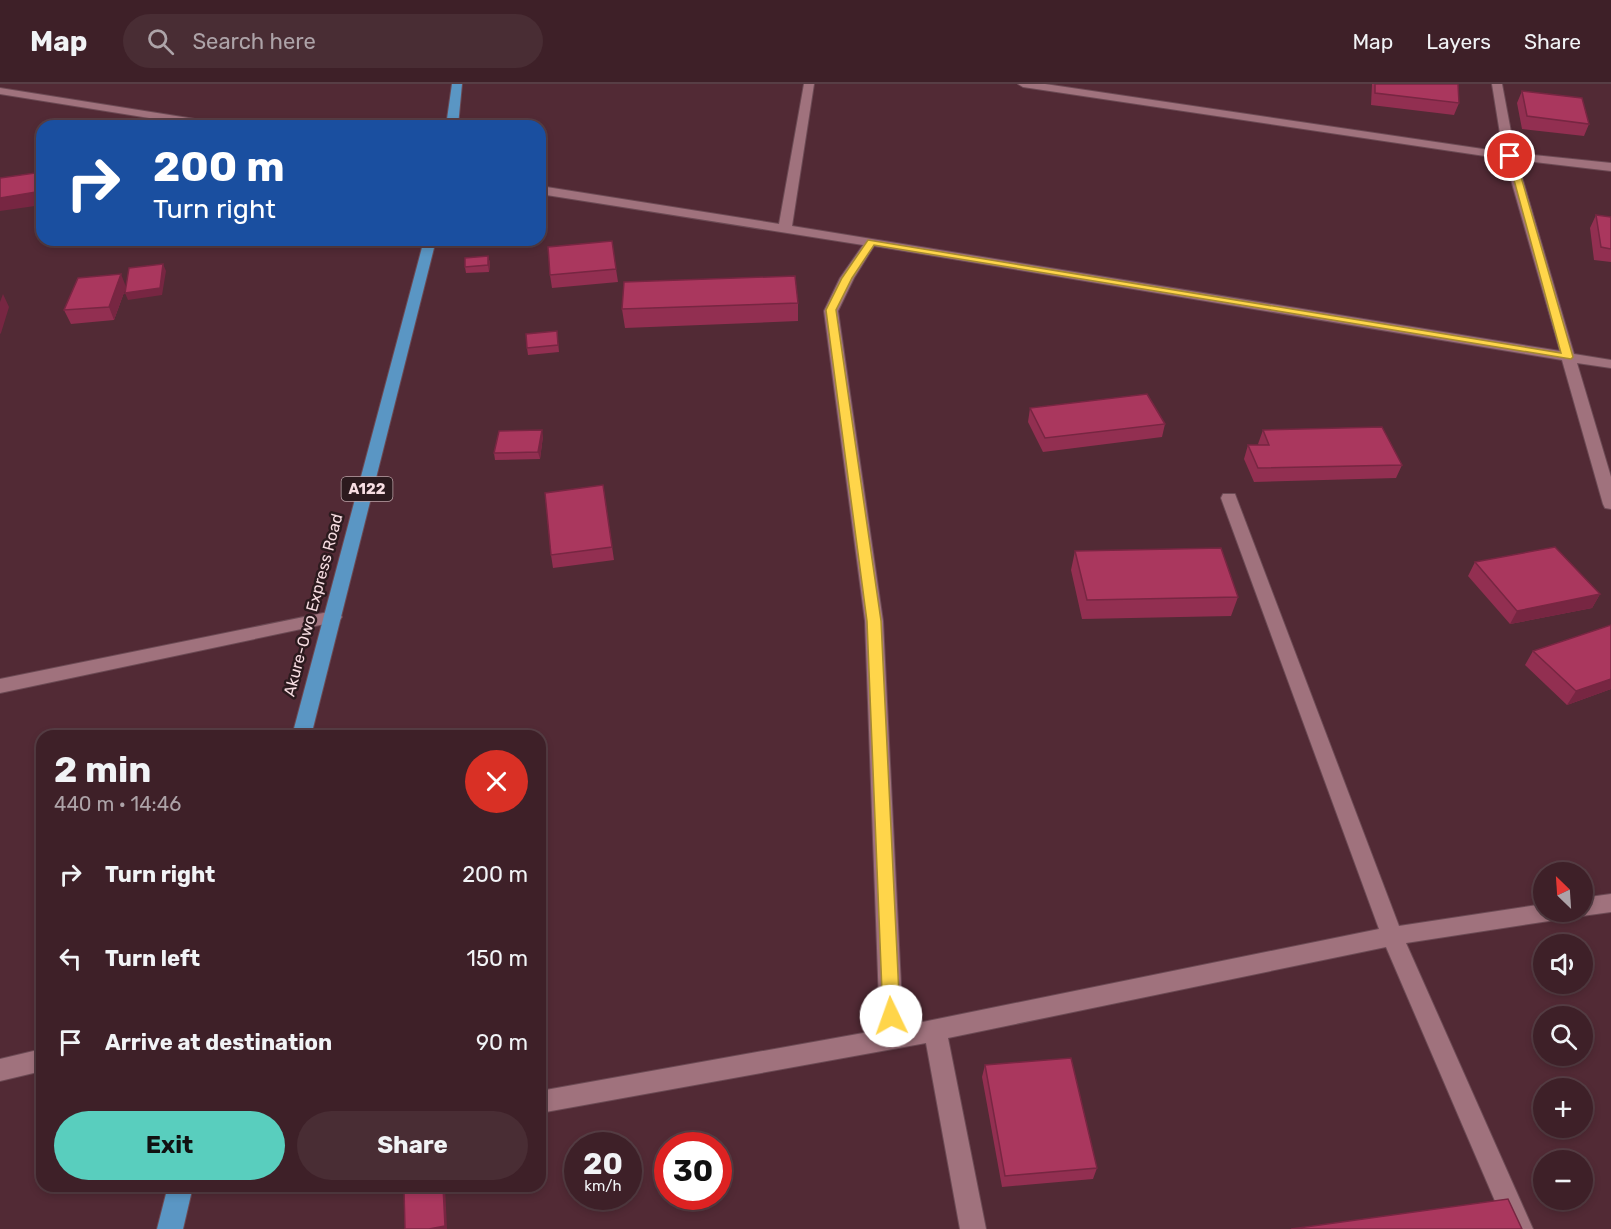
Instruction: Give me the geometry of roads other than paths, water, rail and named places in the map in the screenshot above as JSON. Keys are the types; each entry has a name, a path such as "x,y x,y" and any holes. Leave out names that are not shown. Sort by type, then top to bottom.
{"highway":[{"path":"453,120 457,84"},
{"name":"Akure-Owo Express Road","path":"303,730 428,246"},
{"path":"170,1229 179,1192"}],"street":[{"path":"785,228 809,84"},
{"path":"1023,84 1510,156 1611,167"},
{"path":"1497,84 1510,156 1611,504"},
{"path":"0,91 182,120"},
{"path":"546,191 872,242 1611,364"},
{"path":"872,242 847,278 831,310 874,621 892,1039"},
{"path":"1229,498 1392,936 1520,1229"},
{"path":"0,686 333,617"},
{"path":"1593,905 1611,903"},
{"path":"546,1101 892,1039 1392,936 1533,914"},
{"path":"934,1030 973,1229"},
{"path":"0,1070 36,1061"}]}
